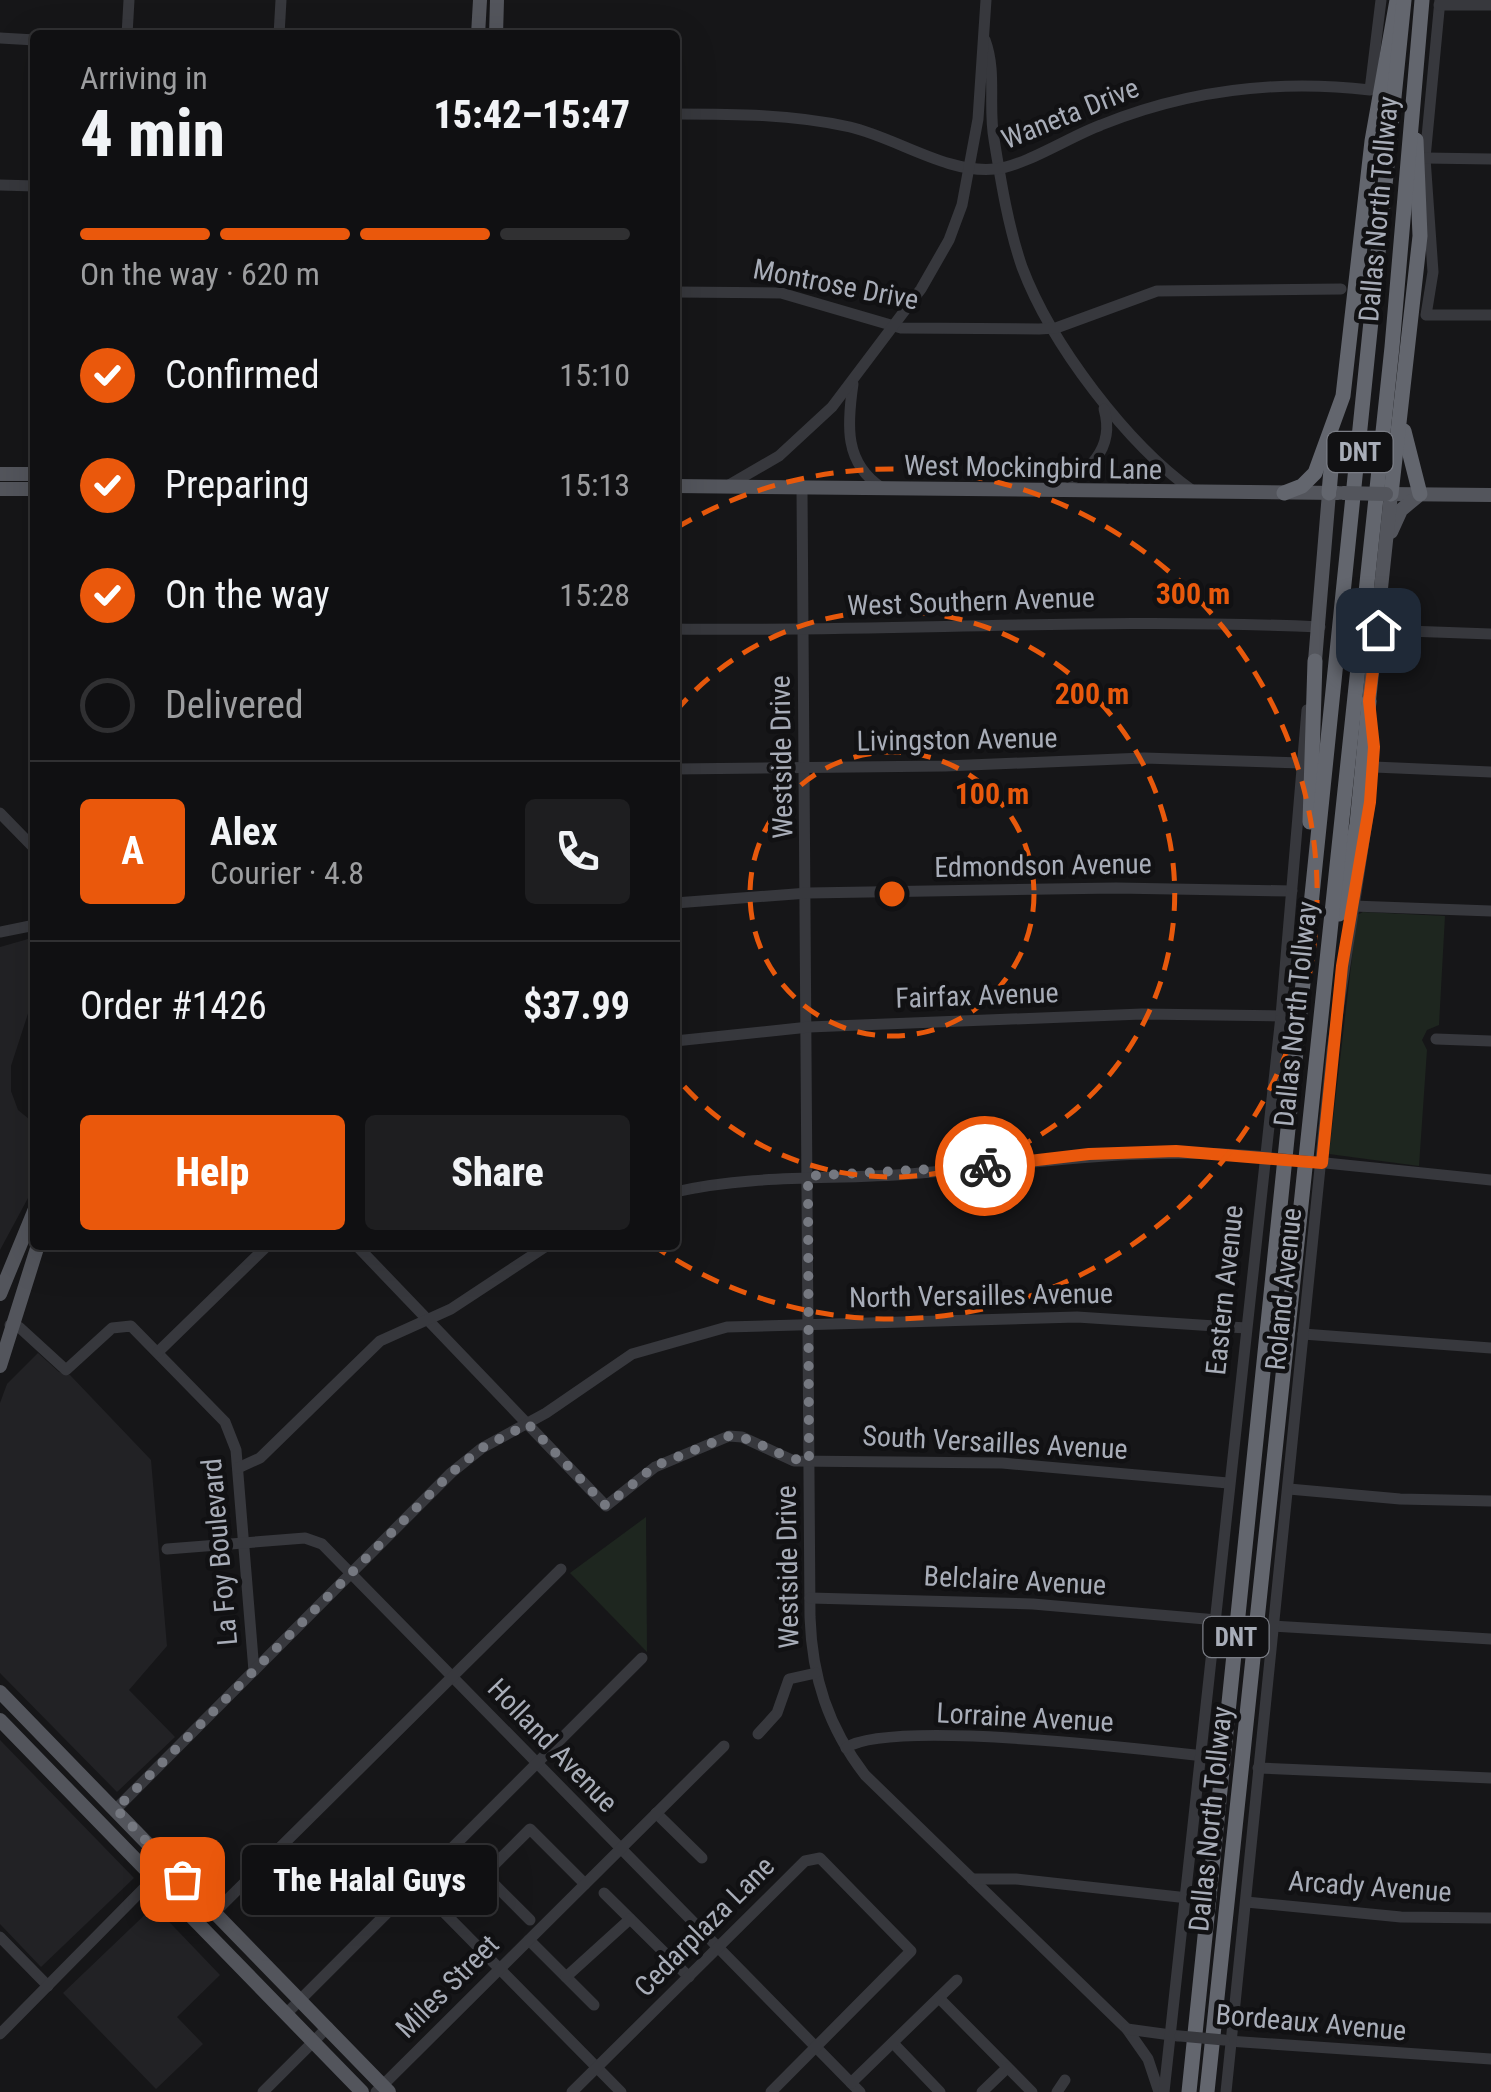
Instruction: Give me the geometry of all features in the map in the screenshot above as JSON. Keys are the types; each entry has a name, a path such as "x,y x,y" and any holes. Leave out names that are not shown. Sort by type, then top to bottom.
{"highway":[{"path":"1336,493 1334,427 1355,301 1372,141 1401,0"},
{"name":"Dallas North Tollway","path":"1188,2092 1401,0"},
{"name":"Dallas North Tollway","path":"1206,2092 1392,347 1422,0"},
{"path":"1388,494 1420,236 1413,97"},
{"path":"1401,408 1408,460 1420,494"},
{"path":"1284,493 1310,479 1334,427"},
{"path":"1310,904 1316,662"},
{"path":"1324,976 1358,824 1369,701"}],"main road":[{"path":"478,30 480,0"},
{"path":"496,30 497,0"},
{"path":"0,474 30,474"},
{"name":"West Mockingbird Lane","path":"680,486 1491,495"},
{"path":"0,488 30,489"},
{"name":"Eastern Avenue","path":"1316,662 1336,493"},
{"name":"Roland Avenue","path":"1369,701 1388,494"},
{"path":"1386,542 1401,510 1420,494"},
{"path":"0,1294 30,1225"},
{"path":"0,1366 8,1318 36,1250"},
{"path":"0,1692 328,2027 382,2090"},
{"path":"0,1720 362,2092"},
{"path":"101,1823 116,1809"},
{"path":"154,1878 168,1864"},
{"path":"201,1926 215,1912"}],"street":[{"path":"127,30 129,0"},
{"path":"280,30 281,0"},
{"path":"725,488 796,443 854,381 921,289 950,240 978,119 978,58 985,38 986,0"},
{"name":"Waneta Drive","path":"680,114 823,122 887,138 968,169 999,169 1116,118 1194,96 1283,84 1370,90 1381,0"},
{"path":"1491,5 1440,2 1425,158 1433,272 1426,314 1491,315"},
{"path":"0,38 30,40"},
{"path":"985,38 991,57 992,119 999,169 1023,268 1056,328 1141,450 1196,493"},
{"path":"1425,158 1491,159"},
{"path":"0,185 30,186"},
{"name":"Montrose Drive","path":"680,292 781,293 831,304 892,327 1056,328 1157,291 1341,289"},
{"path":"854,381 849,412 851,450 870,478 886,490"},
{"path":"1050,492 1080,476 1102,451 1108,426 1100,395"},
{"name":"Westside Drive","path":"802,489 809,1027 810,1598 816,1672 828,1716 865,1775 1128,2030 1148,2058 1162,2092"},
{"name":"West Southern Avenue","path":"680,629 804,630 1177,620 1320,627"},
{"path":"1378,630 1491,634"},
{"name":"Eastern Avenue","path":"1162,2092 1175,2036 1228,1483 1268,1157 1301,763 1316,662"},
{"name":"Roland Avenue","path":"1226,2092 1227,2041 1246,1902 1289,1488 1318,1163 1337,1006 1374,767 1369,701"},
{"name":"Livingston Avenue","path":"680,769 1144,758 1301,763"},
{"path":"1374,767 1491,772"},
{"path":"0,814 30,844"},
{"name":"Edmondson Avenue","path":"680,904 808,893 1116,888 1292,891"},
{"path":"1353,906 1491,911"},
{"path":"0,932 30,926"},
{"name":"Fairfax Avenue","path":"680,1041 809,1027 1142,1014 1281,1016"},
{"path":"1436,1039 1491,1040"},
{"path":"680,1191 735,1180 905,1174 1135,1152 1268,1157 1491,1180"},
{"path":"158,1352 263,1250"},
{"path":"361,1250 528,1424"},
{"path":"238,1468 260,1458 380,1341 475,1295 541,1250"},
{"name":"North Versailles Avenue","path":"116,1809 459,1466 606,1369 660,1343 726,1327 808,1322 1077,1317 1246,1328"},
{"name":"La Foy Boulevard","path":"8,1318 66,1370 118,1325 131,1326 225,1422 234,1440 238,1468 254,1671"},
{"path":"1303,1334 1491,1348"},
{"name":"South Versailles Avenue","path":"528,1424 606,1506 655,1466 729,1436 742,1436 779,1457 809,1461 1002,1463 1228,1483"},
{"path":"1289,1488 1400,1500 1491,1501"},
{"name":"Holland Avenue","path":"167,1549 314,1540 855,2088"},
{"path":"215,1912 561,1569"},
{"name":"Belclaire Avenue","path":"810,1598 1033,1604 1217,1620"},
{"path":"1272,1626 1491,1639"},
{"path":"286,2014 642,1658"},
{"path":"758,1734 777,1713 789,1680 816,1672"},
{"name":"Lorraine Avenue","path":"846,1748 866,1737 928,1737 1063,1742 1204,1756"},
{"name":"Miles Street","path":"382,2090 724,1746"},
{"path":"1258,1768 1491,1778"},
{"path":"656,1813 702,1858"},
{"path":"484,1875 530,1829 584,1884"},
{"path":"456,1846 530,1920"},
{"name":"Cedarplaza Lane","path":"572,2092 805,1861 820,1858 909,1946 910,1956 816,2048"},
{"path":"0,2034 154,1878"},
{"path":"972,1879 1016,1879 1188,1898"},
{"path":"416,1884 621,2092"},
{"path":"604,1893 688,1977"},
{"name":"Arcady Avenue","path":"1246,1902 1401,1917 1491,1918"},
{"path":"566,1977 630,1919"},
{"path":"0,1937 48,1986"},
{"path":"529,1940 594,2005"},
{"path":"855,2088 956,1980"},
{"path":"939,1998 1032,2092"},
{"path":"264,2092 328,2027"},
{"name":"Bordeaux Avenue","path":"1128,2030 1227,2041 1491,2059"},
{"path":"893,2044 940,2092"},
{"path":"772,2092 816,2048"},
{"path":"982,2092 1007,2068"},
{"path":"1058,2092 1065,2080"}],"shaded area":[{"path":"1363,912 1445,916 1439,1025 1427,1030 1422,1040 1427,1050 1419,1166 1329,1154 1357,915"},
{"path":"30,938 30,1007 11,1066 11,1091 18,1110 30,1120 30,1194 0,1250 0,947"},
{"path":"38,1353 59,1372 70,1375 151,1460 167,1646 129,1690 175,1737 117,1792 0,1673 0,1403 7,1384"},
{"path":"646,1517 647,1652 570,1573"},
{"path":"0,1740 134,1878 41,1967 0,1924"},
{"path":"154,1906 220,1975 177,2017 203,2044 156,2089 63,1993"}],"way so far":[{"path":"182,1879 116,1809 451,1473 482,1448 528,1424 606,1506 655,1466 686,1450 729,1436 742,1436 779,1457 809,1461 808,1176 905,1174 985,1166"}],"place":[{"name":"The Halal Guys","path":"182,1879"}],"route":[{"path":"985,1166 1089,1154 1176,1151 1322,1163 1342,966 1366,841 1374,767 1369,701 1378,630"}]}
